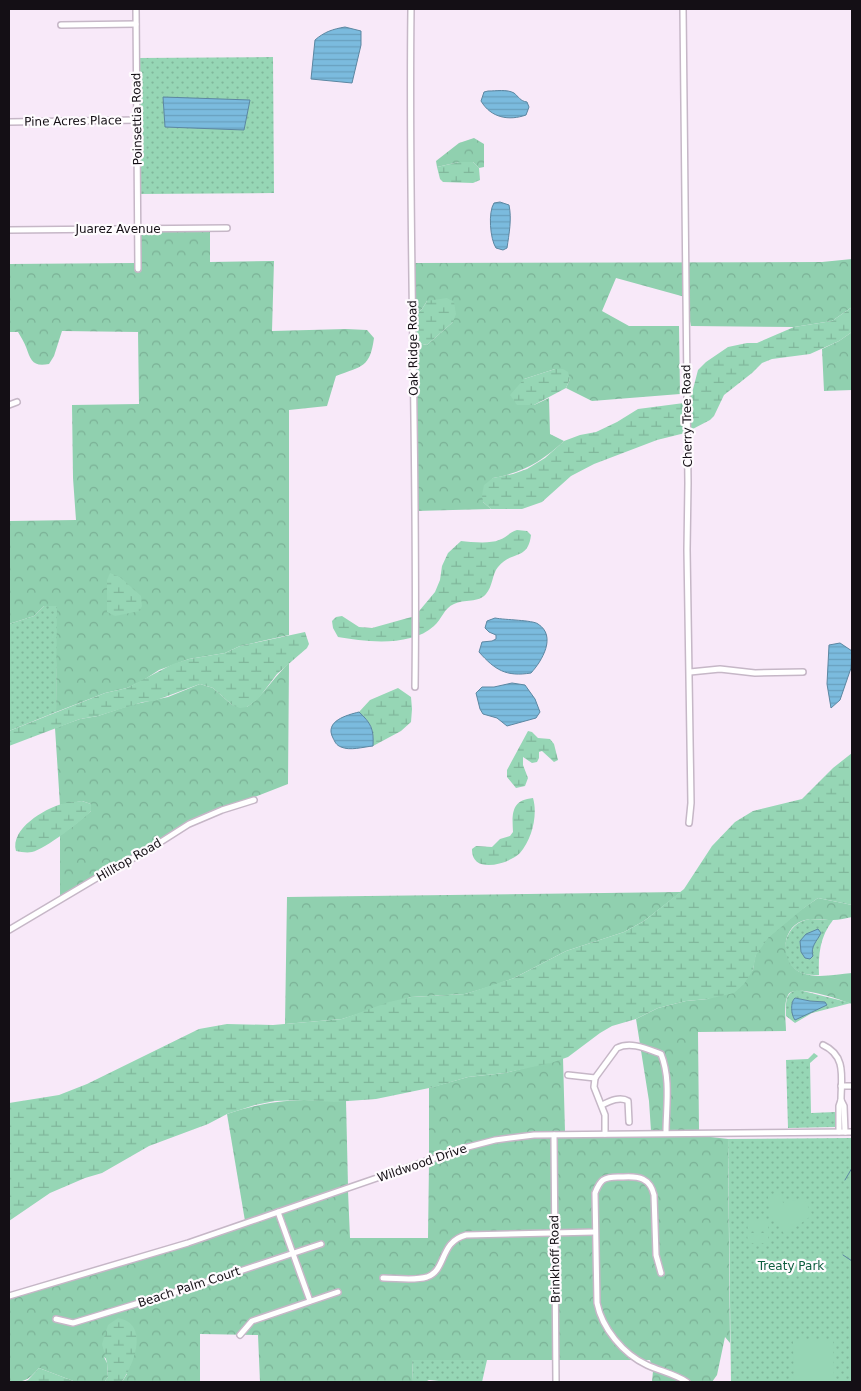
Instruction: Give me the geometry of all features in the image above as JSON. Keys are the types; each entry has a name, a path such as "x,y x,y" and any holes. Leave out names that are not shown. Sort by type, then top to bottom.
{"street":[{"name":"Poinsettia Road","path":"136,9 138,269"},
{"name":"Oak Ridge Road","path":"410,9 411,261 416,551 415,687"},
{"name":"Cherry Tree Road","path":"683,9 691,803 689,823"},
{"path":"61,25 136,24"},
{"name":"Pine Acres Place","path":"9,122 138,120"},
{"name":"Juarez Avenue","path":"9,230 226,228"},
{"path":"9,404 17,402"},
{"path":"690,672 720,669 755,673 804,672"},
{"name":"Hilltop Road","path":"9,930 105,873 145,852 189,824 222,810 254,800"},
{"path":"823,1044 839,1057 841,1100 844,1106 842,1132"},
{"path":"605,1134 605,1115 594,1087 595,1078 617,1048 635,1045 661,1054 665,1065 668,1086 666,1134"},
{"path":"568,1075 595,1078"},
{"path":"841,1086 852,1086"},
{"path":"602,1105 624,1098 628,1101 629,1122"},
{"name":"Wildwood Drive","path":"9,1296 188,1243 479,1144 511,1137 605,1134 852,1132"},
{"name":"Brinkhoff Road","path":"554,1135 556,1382"},
{"path":"661,1273 656,1255 654,1195 649,1182 636,1176 604,1179 595,1193 597,1302 603,1322 622,1348 630,1355 643,1363 687,1382"},
{"path":"278,1212 310,1302"},
{"path":"383,1278 421,1278 433,1274 449,1245 454,1240 466,1235 596,1232"},
{"name":"Beach Palm Court","path":"56,1319 74,1323 192,1287 321,1244"},
{"path":"240,1335 252,1321 338,1292"}],"green space":[{"path":"273,57 274,193 137,194 137,58"},
{"path":"474,138 484,144 484,167 479,168 473,162 459,162 437,167 436,161 459,143"},
{"path":"459,162 473,162 479,168 480,180 473,183 443,182 440,179 437,167"},
{"path":"137,232 210,232 210,262 274,261 272,331 367,330 374,338 367,361 352,370 336,376 327,406 289,410 289,635 240,646 225,653 189,659 159,670 127,688 105,693 56,712 57,606 44,606 34,616 9,624 9,521 76,520 73,478 72,405 139,404 138,332 62,331 54,356 49,364 36,364 31,359 18,332 9,332 9,264 136,263"},
{"path":"852,259 852,307 832,321 794,327 691,326 685,297 616,278 602,311 629,326 679,326 680,394 592,401 566,388 570,379 555,369 524,379 534,405 549,398 550,434 564,441 548,455 532,465 514,473 493,478 483,502 491,509 415,511 413,342 427,345 453,322 427,301 422,309 413,317 413,263 822,262"},
{"path":"447,298 454,302 456,314 453,322 427,345 413,342 413,317 422,309 427,301"},
{"path":"852,307 852,332 839,341 810,354 772,359 762,363 724,395 714,416 710,420 685,433 657,440 594,464 571,476 542,502 522,509 491,509 483,502 484,485 493,478 527,469 545,458 564,441 596,432 638,409 684,403 692,393 698,370 728,347 757,343 794,327 832,321"},
{"path":"852,332 852,390 824,391 822,349"},
{"path":"555,369 563,369 568,372 570,379 566,388 534,405 517,405 510,395 524,379"},
{"path":"517,530 527,531 531,535 527,549 509,558 498,567 490,587 483,597 451,606 434,626 424,633 401,640 388,641 338,637 333,628 332,621 336,617 342,616 359,627 372,628 415,616 435,592 440,580 442,566 448,553 461,541 491,542"},
{"path":"110,573 120,577 141,596 142,606 140,611 115,616 107,612 107,580"},
{"path":"44,606 58,606 56,712 9,731 9,624 34,616"},
{"path":"305,632 309,644 307,648 277,674 258,699 247,707 240,708 232,705 213,688 200,684 154,701 143,702 98,716 80,719 9,746 9,731 105,693 127,688 173,664 189,659 225,653 240,646"},
{"path":"289,663 288,784 195,820 60,899 60,835 91,811 91,804 82,801 60,805 55,728 131,705 168,697 200,684 213,688 232,705 247,707 259,697"},
{"path":"398,688 411,697 411,722 401,731 373,746 371,727 359,712 370,700"},
{"path":"528,731 538,738 550,739 554,744 558,760 554,762 542,751 539,752 537,762 532,763 523,757 523,765 528,778 525,786 516,788 507,777 507,770"},
{"path":"852,753 852,905 818,898 804,908 768,938 756,955 753,970 744,984 734,993 658,1008 636,1019 612,1026 568,1057 551,1063 505,1073 468,1077 434,1087 376,1099 334,1102 275,1101 255,1105 227,1114 208,1124 149,1146 102,1173 50,1193 9,1221 9,1103 59,1095 87,1084 199,1029 227,1024 273,1025 342,1019 389,1002 411,997 465,994 514,978 566,951 624,932 644,921 684,889 712,846 735,822 753,811 802,799 833,768"},
{"path":"533,798 535,812 533,827 528,841 520,853 508,861 492,865 484,865 478,862 473,857 472,849 476,846 492,847 500,839 510,836 513,832 514,809 520,802"},
{"path":"82,801 91,804 91,811 72,828 38,850 32,852 16,851 18,835 30,821 46,810 67,803"},
{"path":"681,892 644,921 624,932 566,951 514,978 492,986 465,994 411,997 342,1019 285,1024 287,897"},
{"path":"818,898 852,905 852,917 835,920 810,919 795,925 787,939 787,955 795,969 808,975 820,976 852,973 852,1004 808,992 792,992 788,995 786,1003 786,1031 698,1032 699,1131 651,1131 649,1101 636,1019 658,1008 686,1001 708,999 753,970 756,954 767,938"},
{"path":"810,919 833,920 825,933 821,946 819,975 799,972 790,964 786,957 786,940 789,933 801,921"},
{"path":"799,990 851,1003 812,1013 795,1023 786,1016 786,1003 791,993"},
{"path":"814,1053 818,1056 810,1063 811,1113 836,1112 836,1127 788,1128 786,1060 808,1059"},
{"path":"563,1058 565,1132 526,1133 494,1137 429,1159 429,1088 468,1077 505,1073"},
{"path":"304,1100 346,1101 348,1186 245,1221 227,1114 265,1104"},
{"path":"702,1136 728,1139 730,1343 725,1337 717,1375 712,1382 652,1382 653,1371 650,1360 412,1360 413,1382 260,1382 258,1335 200,1334 200,1382 122,1382 127,1374 104,1357 107,1363 108,1377 104,1382 76,1382 39,1368 26,1380 9,1382 9,1298 189,1245 348,1191 350,1238 428,1238 429,1163 480,1146 527,1137"},
{"name":"Treaty Park","path":"852,1138 852,1382 731,1382 728,1139"},
{"path":"782,1194 783,1203 788,1200 804,1199 812,1214 785,1235 770,1213 768,1195"},
{"path":"747,1220 768,1220 768,1230 748,1231"},
{"path":"747,1233 768,1233 768,1243 748,1243"},
{"path":"118,1318 128,1322 134,1328 136,1346 131,1365 122,1382 104,1382 108,1377 107,1363 102,1344 108,1325"},
{"path":"793,1341 833,1341 834,1382 794,1382"},
{"path":"412,1360 487,1360 482,1382 429,1380 413,1382"},
{"path":"39,1368 76,1382 22,1382 28,1380"}],"water":[{"path":"345,27 361,31 361,45 352,83 311,79 315,40 329,31"},
{"path":"484,92 514,93 521,100 527,102 529,107 526,115 507,118 490,111 481,101"},
{"path":"163,97 250,100 244,130 165,127"},
{"path":"500,202 509,205 510,216 507,248 503,250 496,248 490,225 492,207 494,203"},
{"path":"495,618 535,623 544,629 547,642 546,648 531,673 515,674 502,671 496,668 479,652 482,642 496,639 496,635 485,628 487,621"},
{"path":"840,643 852,651 851,668 840,700 831,708 827,684 829,645"},
{"path":"512,683 525,685 535,699 540,712 536,718 507,726 497,718 483,714 476,693 482,687 494,687"},
{"path":"359,712 371,727 373,746 352,749 339,746 331,732 334,723"},
{"path":"818,929 821,933 813,947 813,956 810,959 805,958 801,952 800,941 806,934"},
{"path":"795,998 825,1002 827,1005 795,1020 792,1002"}],"waterway":[{"path":"845,1180 852,1168"},
{"path":"843,1255 852,1261"}]}
